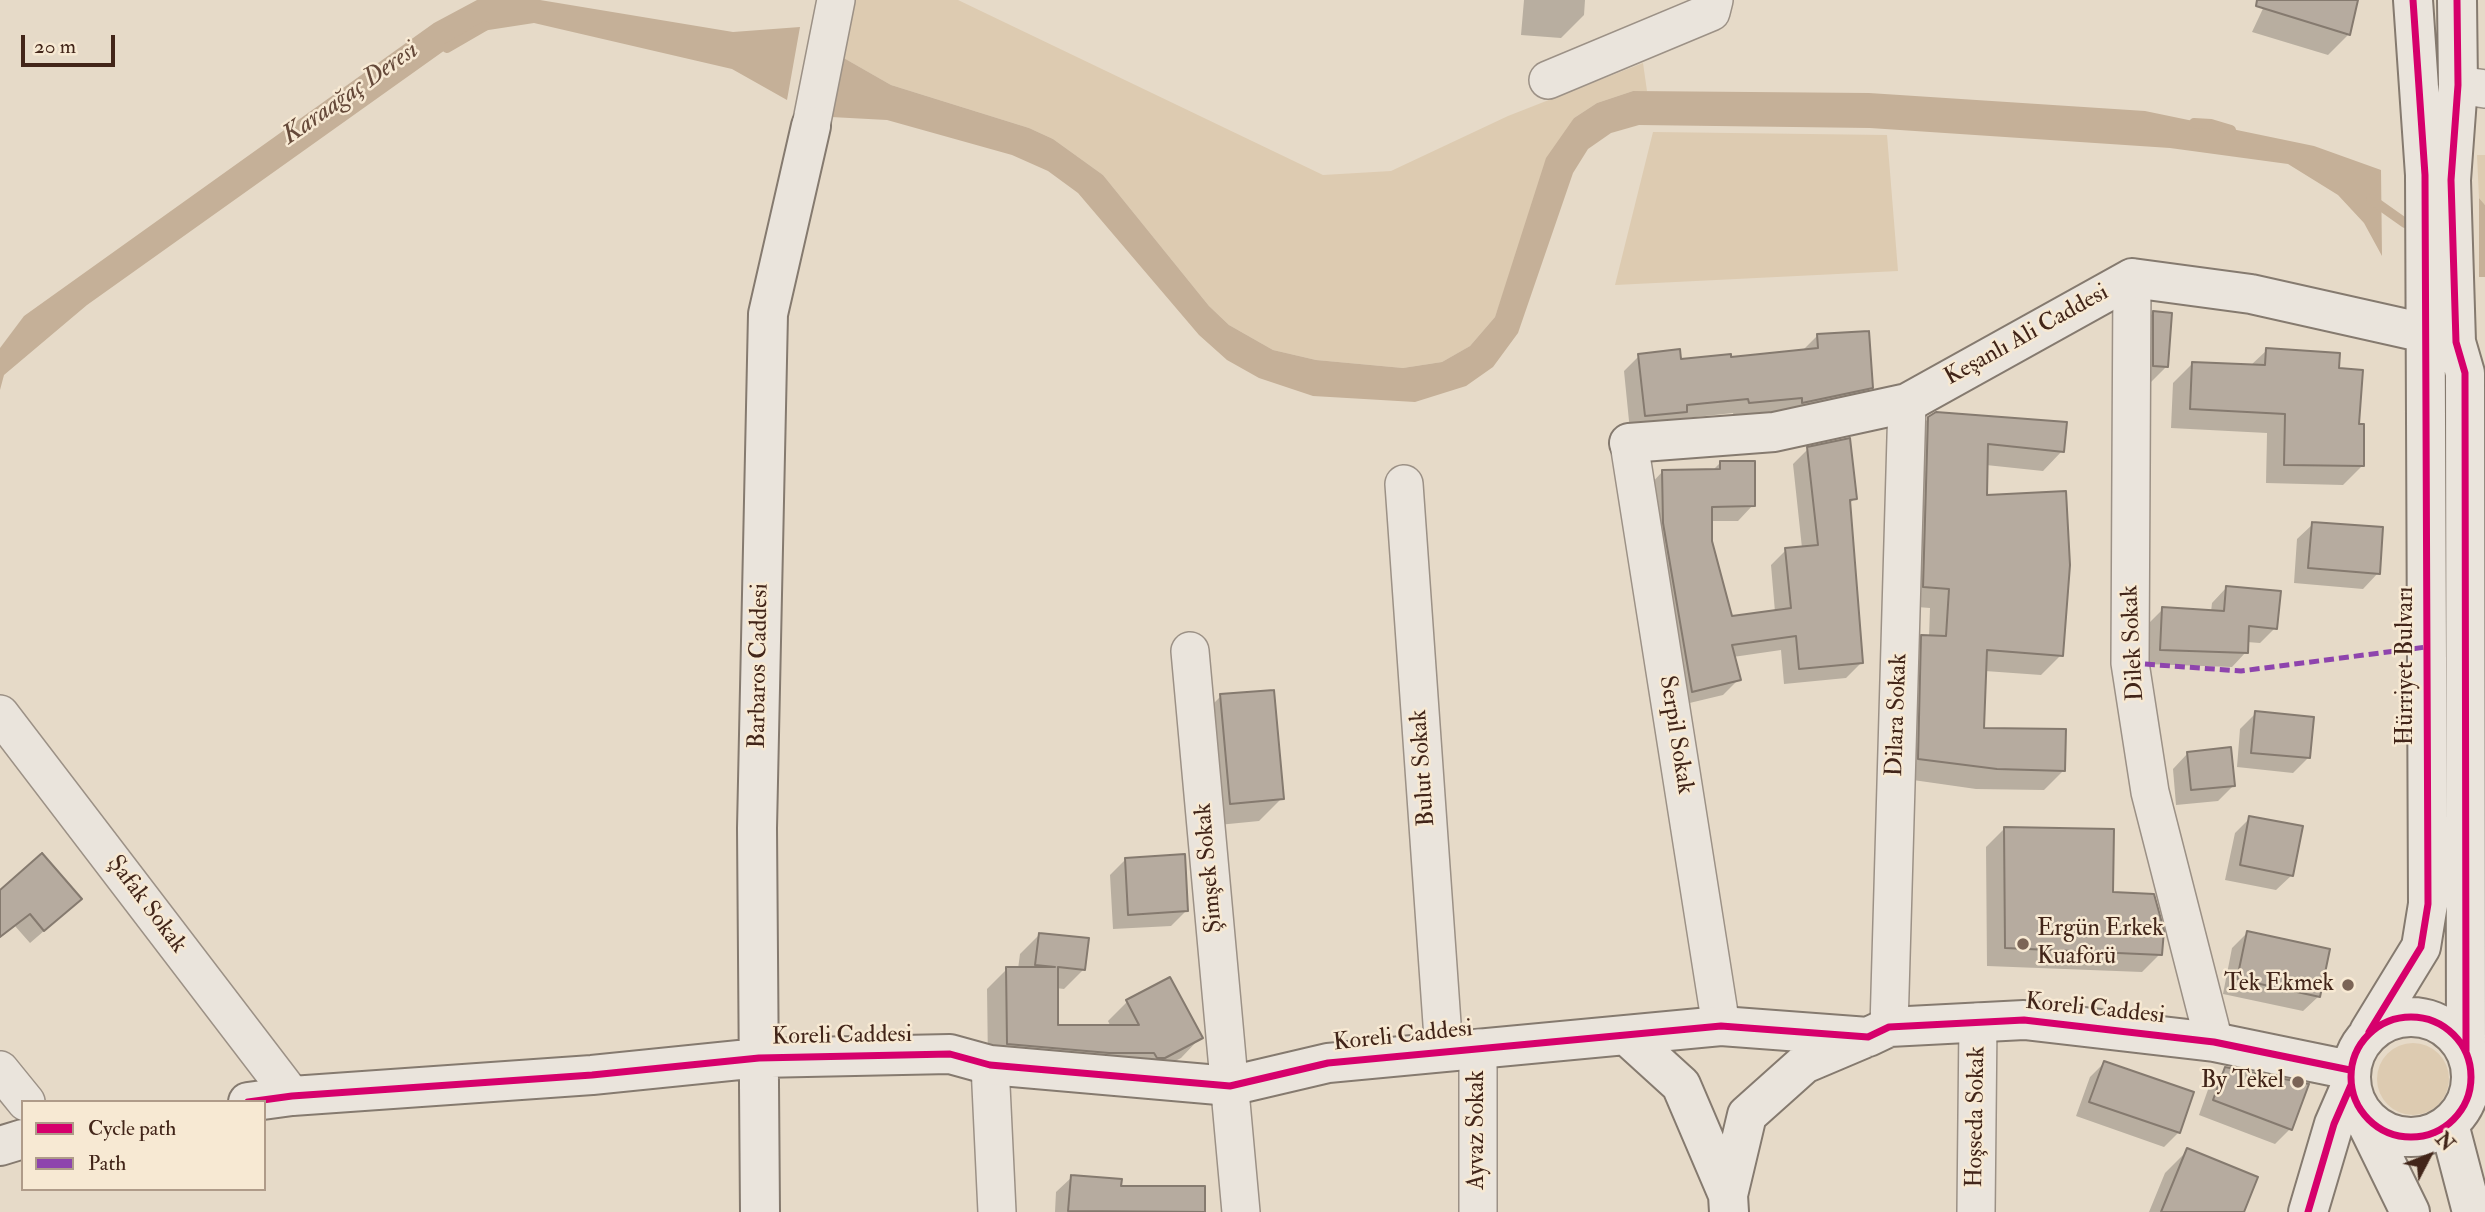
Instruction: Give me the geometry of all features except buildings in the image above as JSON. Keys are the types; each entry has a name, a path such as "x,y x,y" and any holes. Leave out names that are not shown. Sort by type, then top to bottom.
{"street":[{"path":"811,126 836,0"},
{"path":"1548,80 1711,12 1714,0"},
{"path":"2413,0 2438,178"},
{"path":"2438,178 2472,87 2457,0"},
{"name":"Barbaros Caddesi","path":"760,1212 757,828 768,314 811,126"},
{"name":"Hürriyet Bulvarı","path":"2438,178 2440,290 2465,373 2474,1063"},
{"name":"Keşanlı Ali Caddesi","path":"1629,443 1774,432 1907,403 2132,278 2251,294 2455,343"},
{"name":"Dilek Sokak","path":"2132,278 2130,663 2150,792 2214,1042"},
{"name":"Hürriyet Bulvarı","path":"2370,1032 2421,947 2428,904 2455,343"},
{"name":"Dilara Sokak","path":"1878,1032 1907,403"},
{"name":"Serpil Sokak","path":"1629,443 1720,1026"},
{"name":"Bulut Sokak","path":"1404,484 1461,1050"},
{"name":"Şimşek Sokak","path":"1190,651 1241,1212"},
{"name":"Şafak Sokak","path":"0,714 292,1096"},
{"path":"2354,1089 2375,1126 2393,1135 2412,1138 2432,1134 2449,1124 2462,1109 2470,1090 2474,1063 2456,1036 2441,1024 2423,1017 2385,1021 2370,1032 2354,1056 2354,1089 2410,1212"},
{"name":"Koreli Caddesi","path":"263,1100 592,1075 759,1058 950,1054 990,1065 1230,1086 1328,1063 1720,1026 1878,1032 2024,1020 2214,1042 2354,1089"},
{"name":"Hoşseda Sokak","path":"1976,1212 1978,1022"},
{"path":"1728,1203 1747,1115 1804,1064 1878,1032"},
{"path":"1626,1035 1681,1085 1728,1203"},
{"name":"Ayvaz Sokak","path":"1461,1050 1478,1212"},
{"path":"990,1065 997,1212"},
{"path":"0,1070 24,1100"},
{"path":"2308,1212 2334,1125 2354,1089"},
{"path":"2449,1124 2472,1212"},
{"path":"0,1146 21,1140"}],"shaded area":[{"path":"855,0 958,0 1323,175 1391,171 1508,116 1643,63 1647,91 1633,91 1597,103 1574,118 1513,265 1495,317 1470,346 1442,362 1403,368 1316,360 1273,350 1229,325 1209,306 1103,175 1053,139 1029,128 891,85 842,57"},
{"path":"1653,132 1887,135 1898,271 1615,285"},
{"path":"2477,155 2485,155 2485,205 2479,198"},
{"path":"2413,1043 2433,1049 2443,1059 2449,1079 2443,1099 2433,1109 2413,1115 2393,1109 2383,1099 2377,1079 2383,1059 2393,1049"}],"water":[{"path":"477,0 540,0 733,32 800,27 787,100 732,69 534,23 469,33 87,305 4,375 0,390 0,348 24,316 434,23"},
{"path":"842,57 891,85 1029,128 1053,139 1103,175 1209,306 1229,325 1273,350 1316,360 1403,368 1442,362 1470,346 1495,317 1546,158 1574,118 1597,103 1633,91 1869,93 2145,111 2314,146 2381,170 2382,256 2364,223 2338,195 2288,164 2170,148 1870,128 1639,125 1611,133 1588,149 1573,173 1518,333 1493,367 1466,386 1415,402 1313,396 1259,378 1227,360 1199,335 1078,193 1048,171 1012,155 887,120 831,117"},
{"path":"2479,198 2485,205 2485,277 2479,277"}],"waterway":[{"name":"Karaağaç Deresi","path":"447,48 485,26"},
{"path":"2194,123 2211,124 2231,130"},
{"path":"2371,199 2405,223"}],"marked path":[{"path":"2130,663 2241,671 2426,647"}],"cycle path":[{"path":"2369,1032 2421,947 2428,904 2425,175 2413,0"},
{"path":"2457,0 2458,85 2451,180 2456,342 2465,373 2466,1052"},
{"path":"2411,1017 2434,1021 2454,1034 2467,1054 2471,1077 2467,1100 2454,1120 2434,1133 2411,1137 2388,1133 2368,1120 2355,1100 2351,1077 2355,1054 2368,1034 2388,1021 2411,1017"},
{"path":"263,1100 592,1075 759,1058 950,1054 990,1065 1230,1086 1328,1063 1721,1026 1868,1037 1889,1027 2024,1020 2214,1042 2350,1070"},
{"path":"2308,1212 2334,1124 2351,1085"}],"place":[{"name":"Ergün Erkek Kuaförü","path":"2023,944"},
{"name":"Tek Ekmek","path":"2348,985"},
{"name":"By Tekel","path":"2298,1082"}]}
